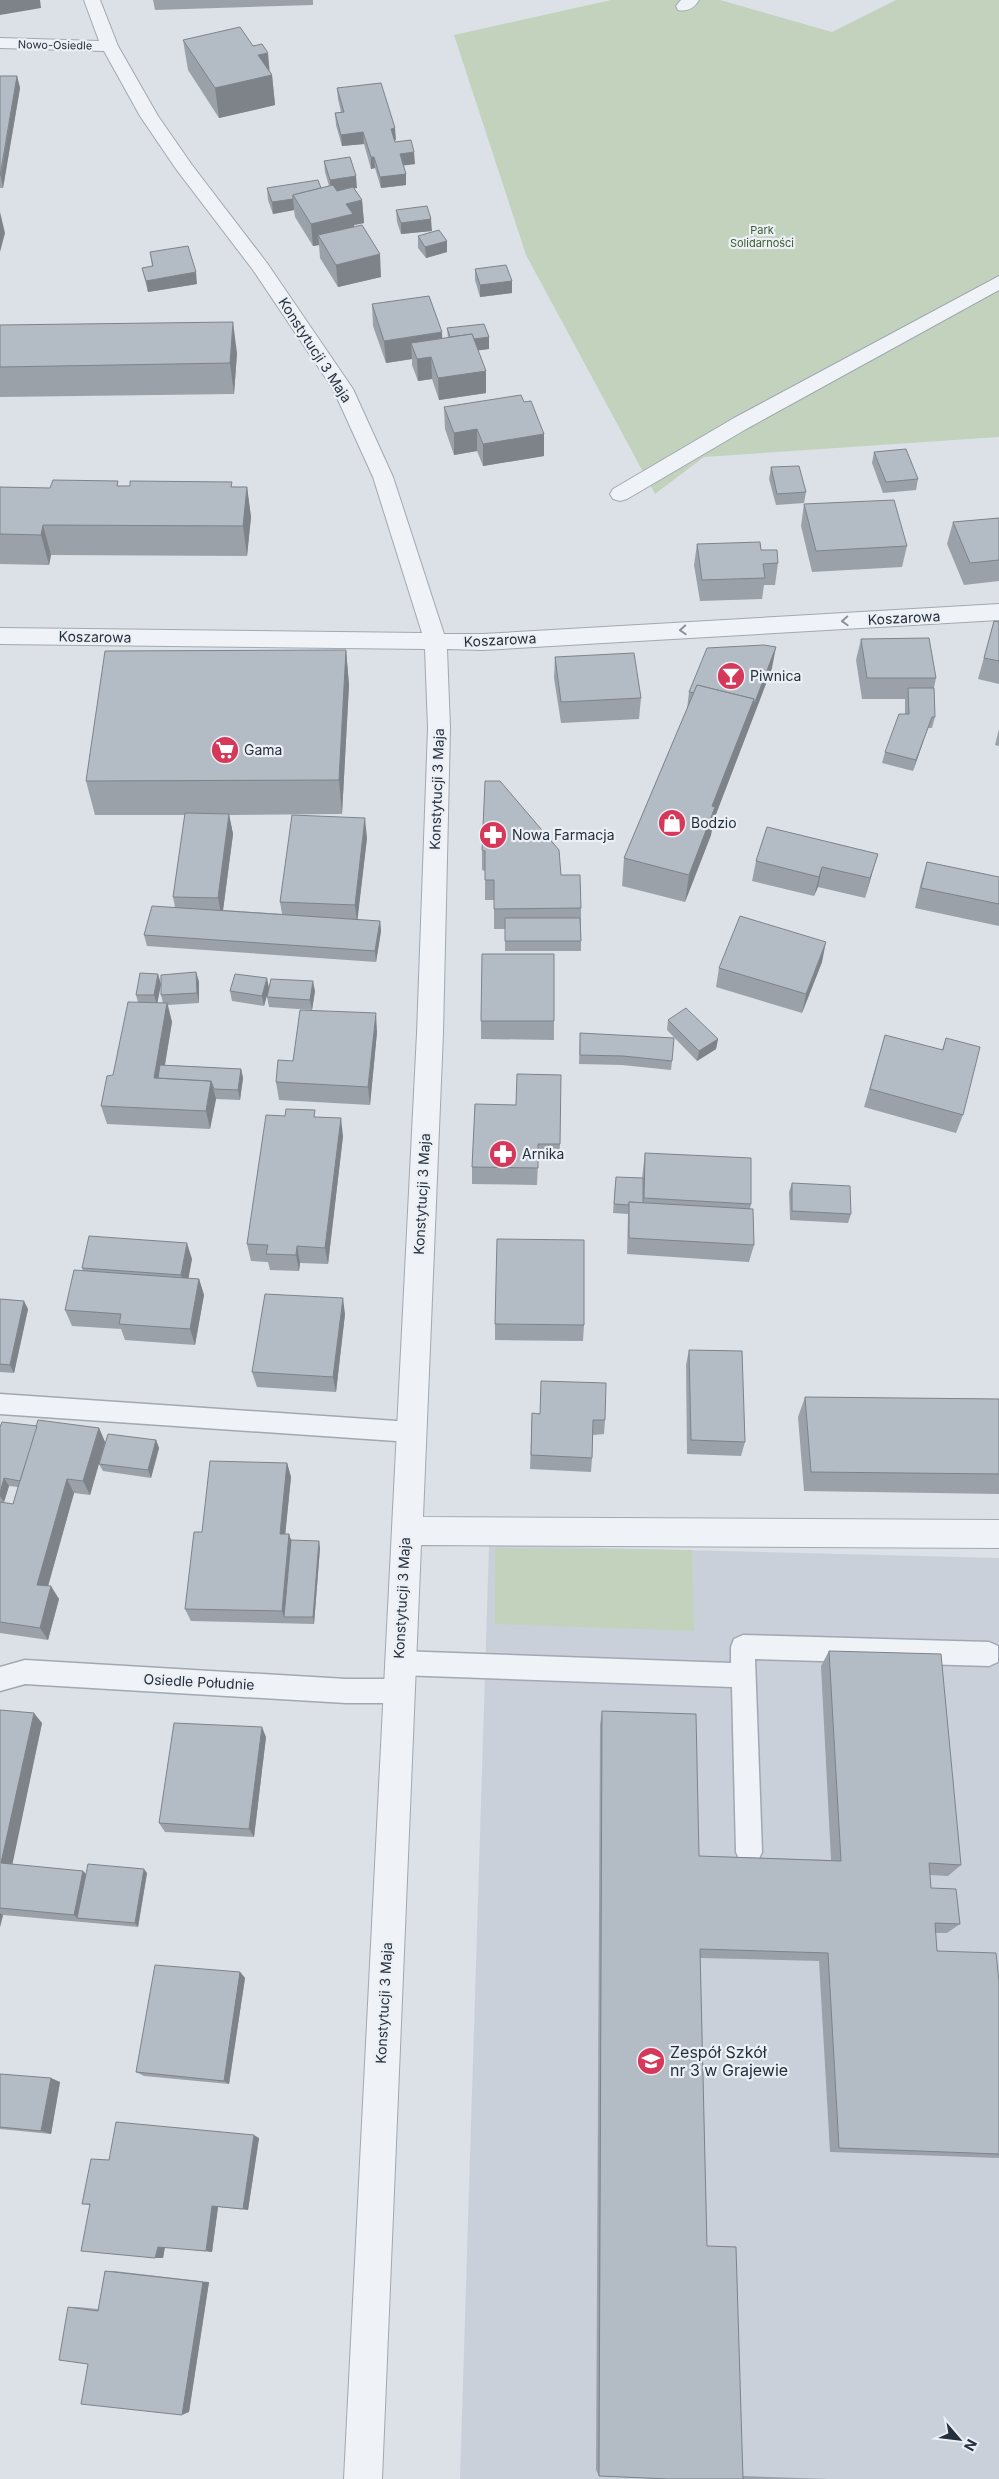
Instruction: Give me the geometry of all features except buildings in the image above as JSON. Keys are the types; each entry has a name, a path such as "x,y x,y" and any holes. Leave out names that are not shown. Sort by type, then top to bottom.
{"street":[{"name":"Konstytucji 3 Maja","path":"92,0 110,46 149,116 185,169 260,266 343,389 382,477 436,642 439,728 430,1023 399,1663 363,2479"},
{"name":"Nowo-Osiedle","path":"0,43 110,46"},
{"path":"620,494 741,423 999,282"},
{"name":"Koszarowa","path":"0,636 483,642 999,612"},
{"path":"406,1531 999,1534"}],"lane":[{"path":"0,1404 411,1432"},
{"path":"749,1852 743,1647 989,1654"},
{"path":"399,1663 744,1674"},
{"name":"Osiedle Południe","path":"0,1679 25,1672 346,1691 398,1691"}],"shaded area":[{"path":"489,1545 999,1558 999,2479 460,2479"}],"green space":[{"name":"Park Solidarności","path":"611,0 720,0 832,32 896,0 999,0 999,437 704,457 655,494 526,255 454,35"},
{"path":"495,1548 692,1550 694,1631 495,1624"}],"place":[{"name":"Piwnica","path":"731,676"},
{"name":"Gama","path":"225,750"},
{"name":"Bodzio","path":"672,823"},
{"name":"Nowa Farmacja","path":"493,835"},
{"name":"Arnika","path":"503,1154"},
{"name":"Zespół Szkół nr 3 w Grajewie","path":"651,2061"}]}
